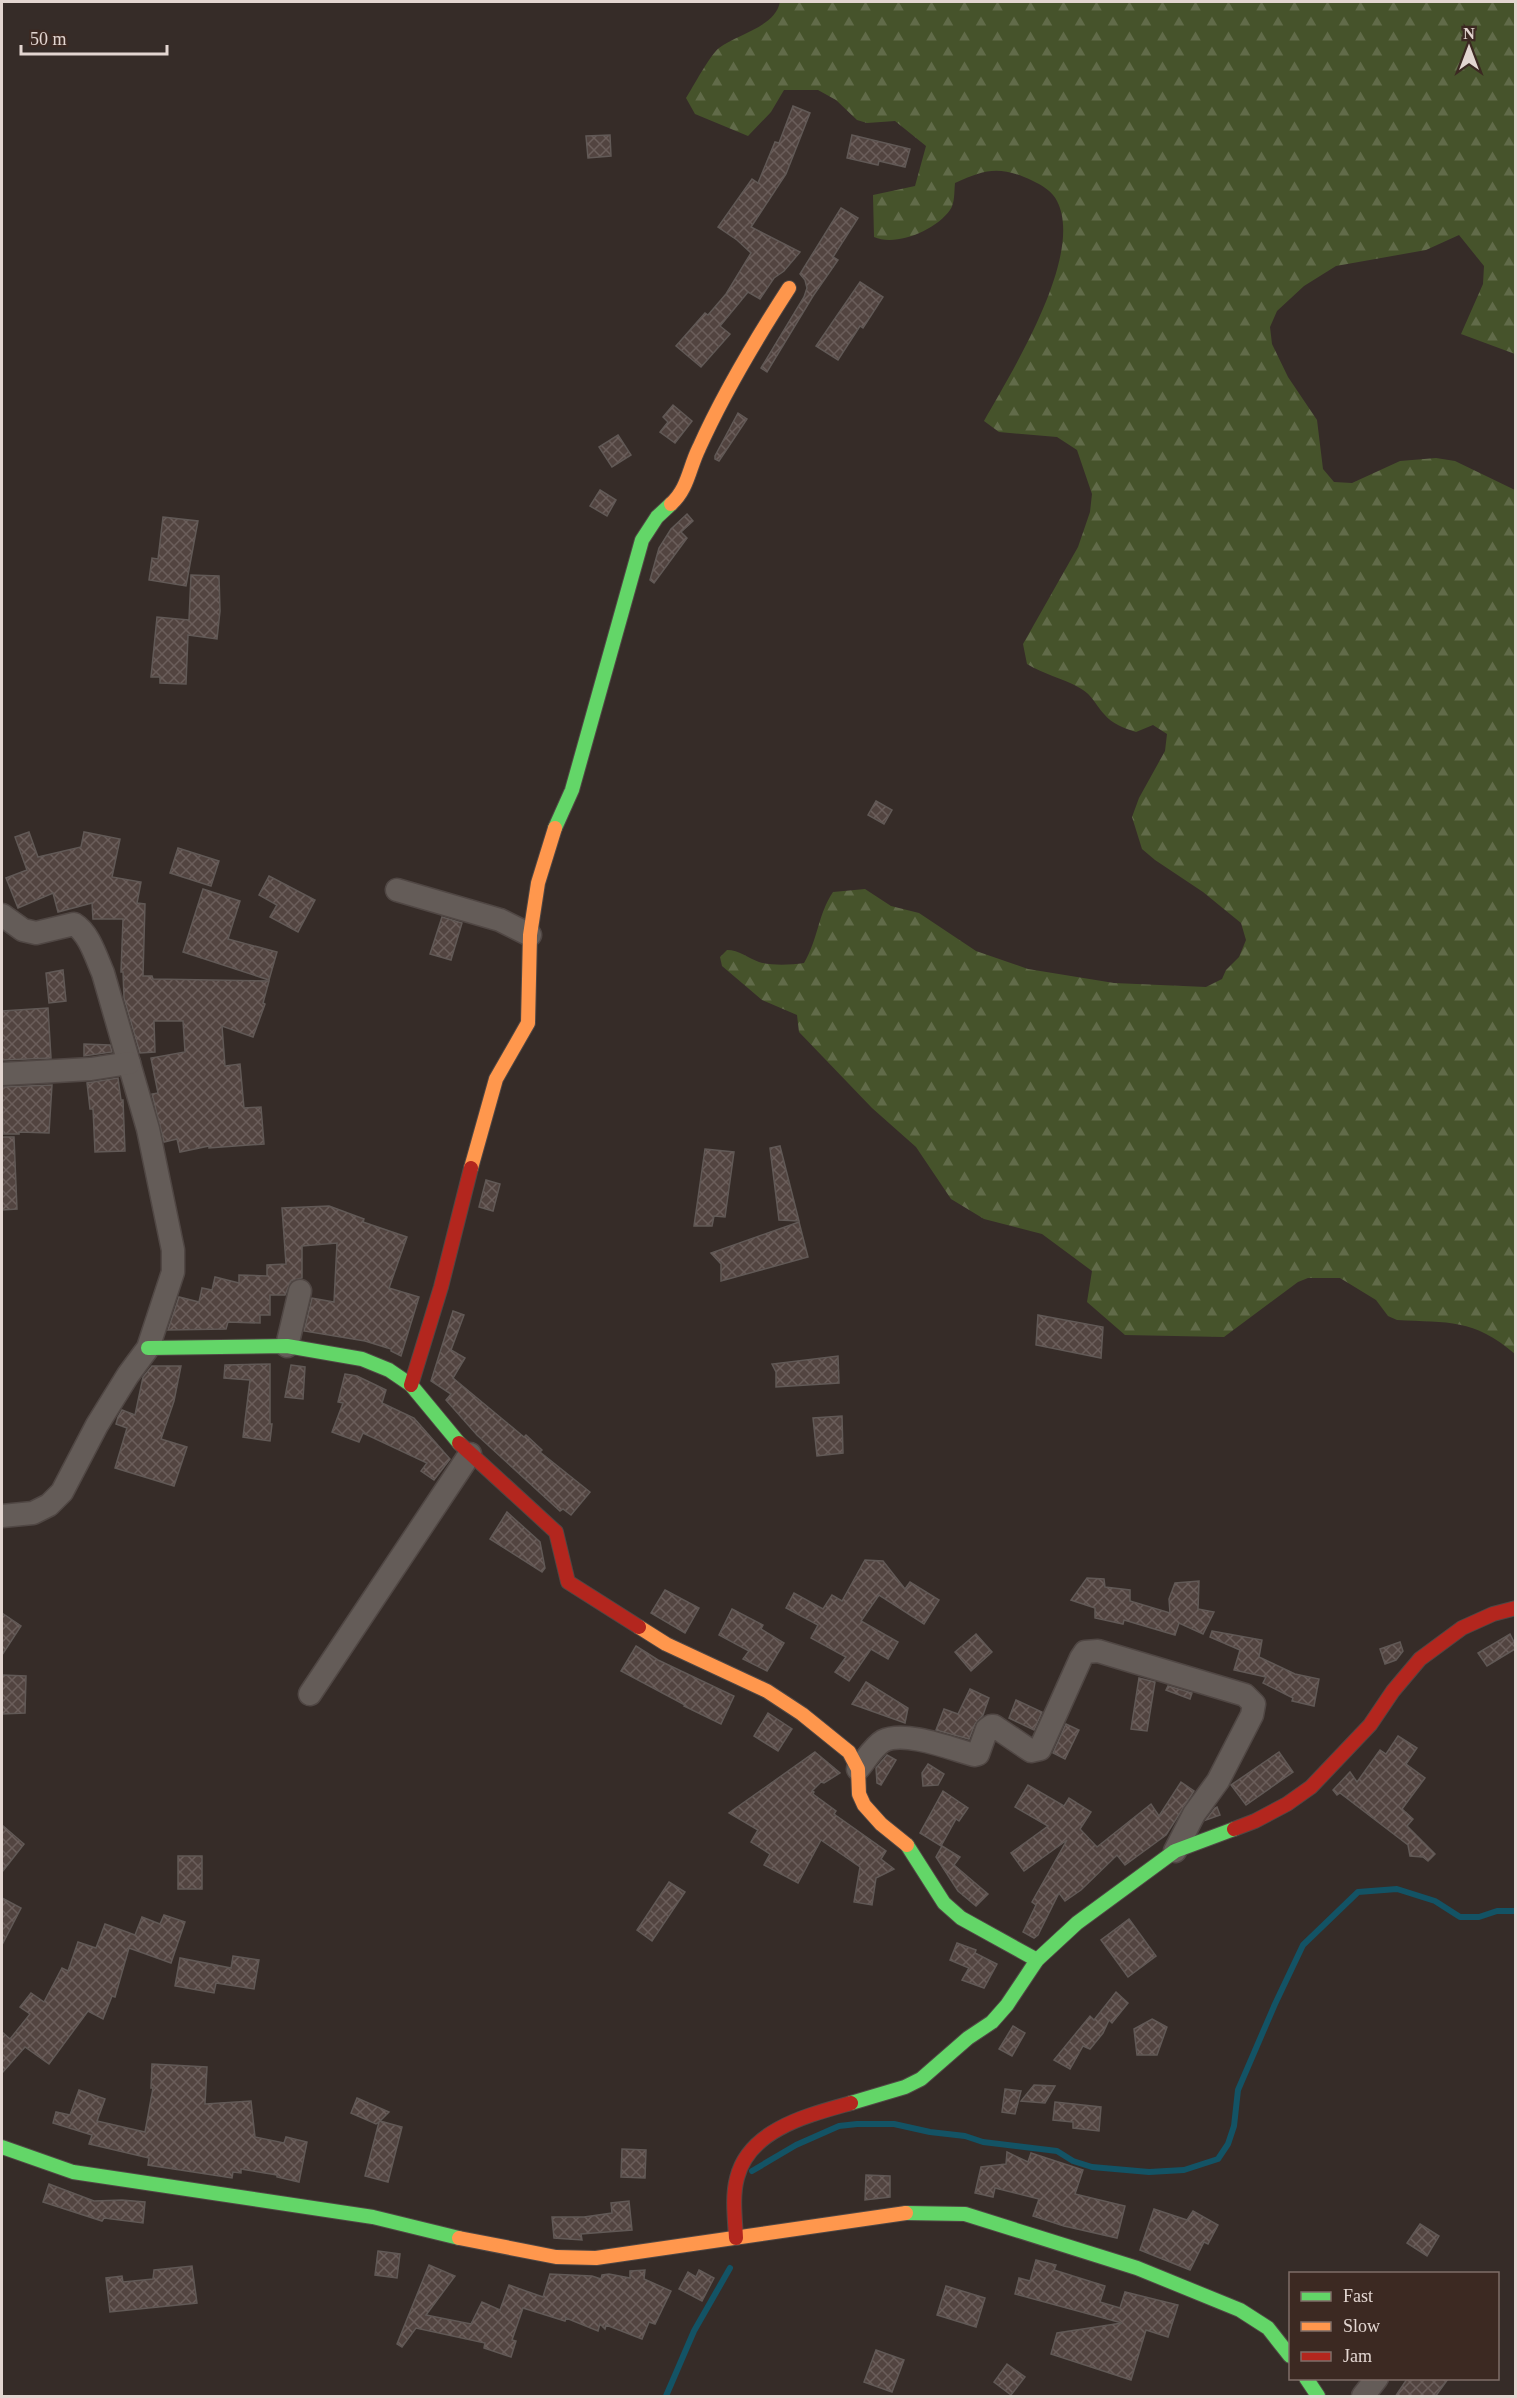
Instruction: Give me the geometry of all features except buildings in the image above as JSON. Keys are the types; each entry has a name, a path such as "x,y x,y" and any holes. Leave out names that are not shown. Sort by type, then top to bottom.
{"street":[{"path":"411,1385 441,1287 462,1199 496,1079 528,1023 530,935 538,883 556,825 572,790 642,540 657,517 680,496 698,449 753,345 789,288"},
{"path":"397,890 500,920 530,935"},
{"path":"2,915 23,930 36,933 47,932 65,924 74,924 81,928 104,973 148,1129 173,1250 173,1272 148,1348 97,1425 62,1492 49,1505 33,1513 2,1516"},
{"path":"2,1074 91,1069 129,1063"},
{"path":"287,1346 300,1291"},
{"path":"148,1348 287,1346 362,1359 390,1370 411,1385 470,1454 556,1532 561,1544 562,1570 568,1582 666,1644 767,1691 802,1714 849,1752 858,1768 859,1794 864,1805 881,1824 906,1844 944,1903 960,1918 1037,1960"},
{"path":"310,1694 470,1454"},
{"path":"736,2238 734,2208 736,2180 740,2167 751,2148 777,2129 816,2113 895,2090 921,2079 968,2038 992,2022 1007,2005 1037,1960 1077,1923 1174,1851 1256,1821 1311,1787 1370,1725 1398,1684 1420,1659 1462,1628 1493,1614 1515,1608"},
{"path":"858,1768 882,1741 897,1738 914,1739 974,1755 978,1754 987,1729 991,1726 1030,1751 1040,1749 1081,1658 1085,1652 1098,1651 1245,1695 1254,1704 1252,1715 1218,1781 1194,1814 1174,1851"},
{"path":"2,2147 74,2172 373,2217 466,2240 556,2257 596,2258 910,2212 965,2214 1137,2268 1240,2310 1268,2328 1289,2355"},
{"path":"1307,2380 1318,2397"},
{"path":"1363,2397 1376,2380"}],"green space":[{"path":"780,2 1515,2 1515,354 1461,334 1483,284 1484,266 1459,235 1426,250 1336,266 1304,286 1277,311 1270,327 1272,344 1288,377 1317,420 1323,469 1334,482 1352,483 1400,461 1436,458 1455,461 1515,490 1515,1354 1500,1342 1473,1328 1446,1323 1397,1320 1388,1316 1376,1300 1340,1278 1308,1278 1298,1282 1224,1337 1125,1335 1087,1302 1092,1271 1042,1234 984,1219 951,1199 916,1147 872,1108 799,1032 797,1015 762,1000 722,966 720,957 727,950 736,951 764,963 782,965 804,963 824,909 833,892 865,889 891,906 919,913 976,951 1028,969 1114,983 1206,987 1222,979 1226,970 1239,957 1246,940 1241,923 1203,892 1142,849 1132,817 1139,798 1165,751 1167,734 1153,725 1136,732 1118,725 1107,717 1083,690 1027,664 1023,644 1078,547 1090,512 1092,494 1077,450 1057,437 999,432 984,421 1026,345 1053,282 1061,251 1063,224 1057,201 1043,187 1022,176 1003,171 976,174 955,183 952,207 935,224 915,235 883,240 874,237 873,195 915,186 926,146 895,121 867,123 857,120 836,100 818,90 784,90 771,112 748,136 695,114 686,98 711,57 727,43 764,24 777,11"}],"waterway":[{"path":"752,2171 796,2145 839,2126 857,2124 894,2124 930,2132 965,2136 983,2142 1057,2151 1073,2161 1092,2167 1149,2172 1184,2170 1218,2159 1228,2144 1234,2126 1238,2090 1303,1945 1358,1892 1397,1889 1435,1901 1460,1917 1479,1917 1497,1911 1516,1911"},
{"path":"666,2396 694,2331 730,2268"}],"traffic: fast":[{"path":"555,828 572,790 642,540 657,517 671,504"},
{"path":"148,1348 287,1346 362,1359 389,1370 411,1385 459,1443"},
{"path":"851,2103 905,2087 921,2079 968,2038 992,2022 1007,2005 1037,1960 1077,1923 1175,1851 1234,1829"},
{"path":"907,1845 944,1903 961,1918 1037,1960"},
{"path":"2,2147 73,2172 373,2217 459,2238"},
{"path":"906,2213 965,2214 1137,2268 1240,2310 1268,2328 1289,2355"},
{"path":"1307,2380 1318,2396"}],"traffic: slow":[{"path":"671,504 685,485 699,448 730,386 789,288"},
{"path":"471,1168 496,1079 528,1023 530,935 538,883 555,828"},
{"path":"639,1627 666,1644 767,1691 802,1714 849,1752 858,1769 859,1794 864,1805 881,1824 907,1845"},
{"path":"459,2238 556,2257 596,2258 906,2213"}],"traffic: jam":[{"path":"411,1385 441,1287 471,1168"},
{"path":"459,1443 556,1532 568,1582 639,1627"},
{"path":"1234,1829 1287,1804 1311,1787 1370,1725 1393,1691 1420,1659 1462,1628 1493,1614 1516,1608"},
{"path":"736,2238 735,2185 744,2161 754,2147 767,2136 800,2119 851,2103"}]}
